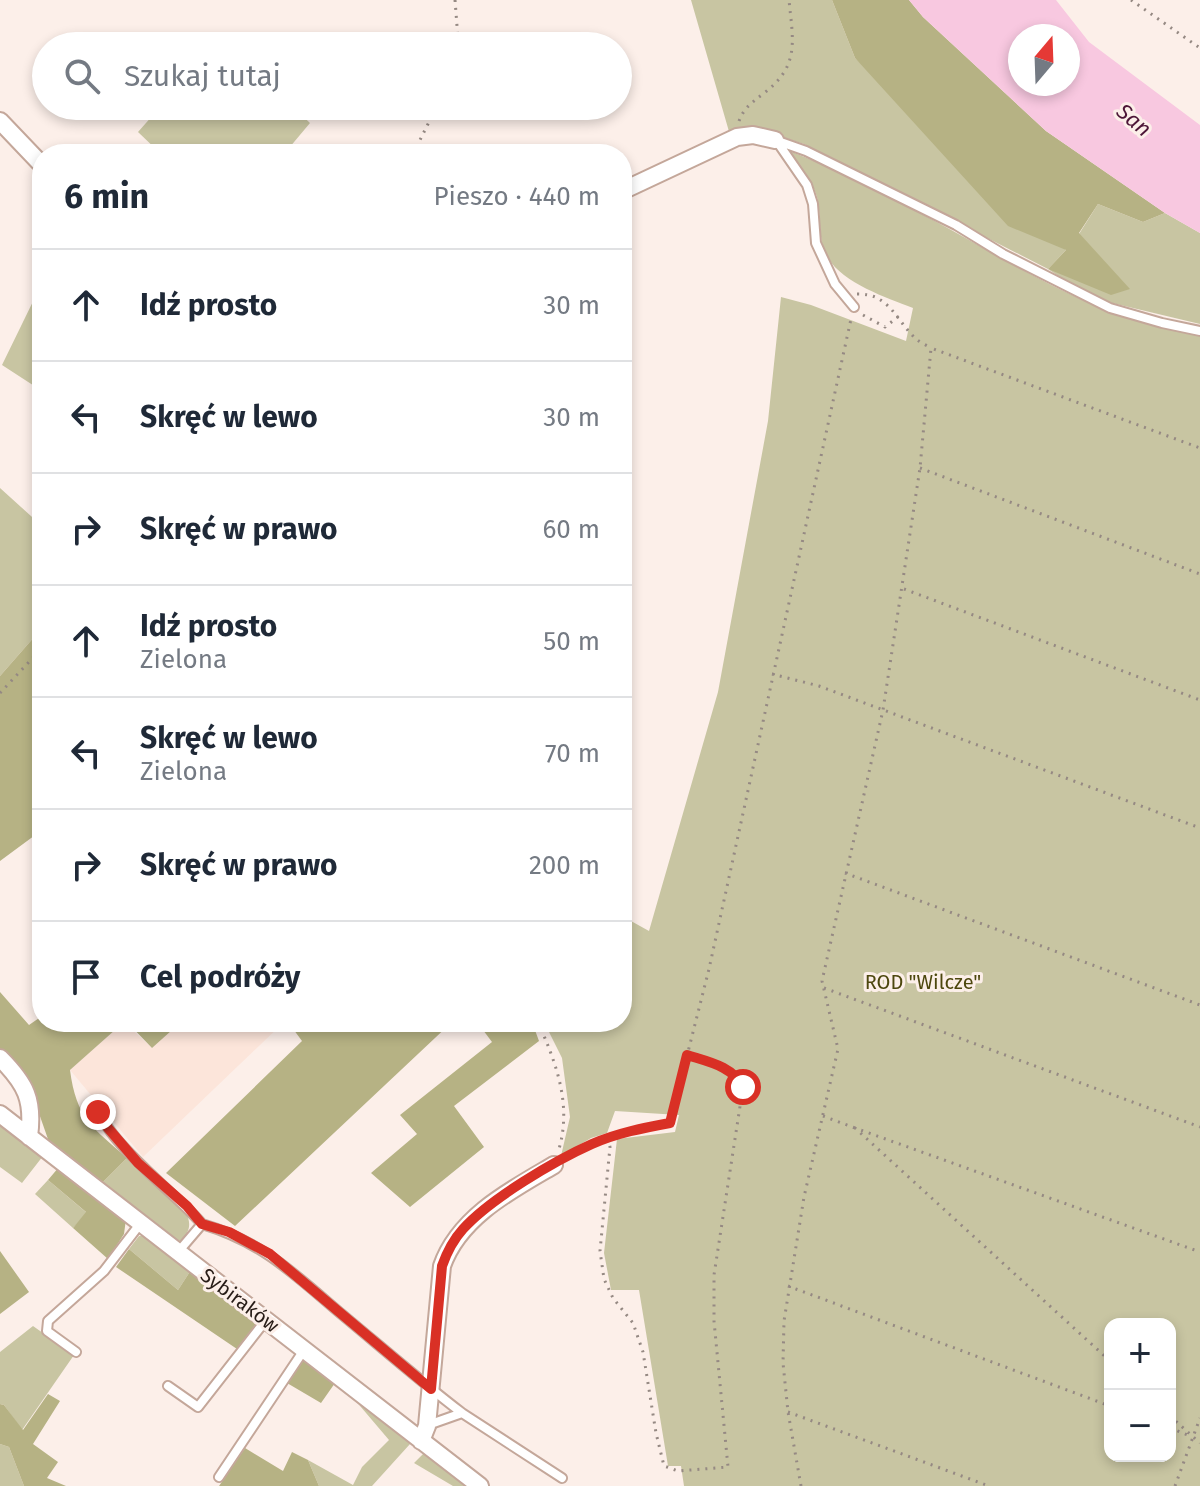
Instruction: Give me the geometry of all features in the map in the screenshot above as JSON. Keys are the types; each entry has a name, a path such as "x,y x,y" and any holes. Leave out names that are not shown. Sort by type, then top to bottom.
{"street":[{"path":"0,121 32,155"},
{"path":"632,186 737,137 753,135 775,140"},
{"path":"0,1058 20,1080 30,1103 29,1137"},
{"name":"Sybiraków","path":"0,1114 304,1349 424,1433 480,1486"},
{"path":"424,1433 442,1266 447,1252 463,1229 480,1214 554,1165"}],"lane":[{"path":"775,140 807,185 813,204 816,243 835,284 854,307"},
{"path":"775,140 806,151 956,225 1003,254 1110,308 1200,331"},
{"path":"99,1104 98,1112 108,1128 138,1163 187,1206 202,1224 229,1232 270,1254 462,1413 562,1478"},
{"path":"76,1352 47,1331 48,1321 104,1271 140,1224"},
{"path":"178,1252 202,1224"},
{"path":"168,1386 198,1407 266,1320"},
{"path":"219,1477 304,1349"},
{"path":"424,1433 462,1413"}],"path":[{"path":"455,0 457,32"},
{"path":"737,137 739,120 745,107 785,74 794,48 789,0"},
{"path":"1131,0 1200,48"},
{"path":"418,144 430,120"},
{"path":"848,298 854,294 866,294 885,303 916,339 931,348 1200,448"},
{"path":"554,1165 608,1138 670,1123 709,969 854,307 866,318 885,327 899,316"},
{"path":"801,1486 788,1412 783,1363 784,1321 804,1197 838,1049 822,981 883,710 920,468 931,348"},
{"path":"920,468 1200,574"},
{"path":"902,588 1200,700"},
{"path":"0,693 32,659"},
{"path":"772,674 819,686 1200,828"},
{"path":"845,873 1200,1005"},
{"path":"824,988 1200,1127"},
{"path":"542,1032 561,1082 564,1118 554,1165"},
{"path":"608,1138 610,1147 600,1251 604,1279 613,1298 633,1323 643,1352 664,1466 678,1471 728,1467 714,1321 714,1275 743,1087 728,1069 687,1055"},
{"path":"823,1116 1200,1252"},
{"path":"855,1128 1104,1356"},
{"path":"788,1286 1104,1404"},
{"path":"788,1412 989,1486"},
{"path":"1175,1486 1200,1418"},
{"path":"1176,1421 1200,1443"},
{"path":"1176,1430 1193,1437"}],"shaded area":[{"path":"832,0 909,0 923,17 1046,131 1165,213 1143,222 1098,204 1079,233 1130,289 1111,295 1048,269 1066,250 1008,226 855,58"},
{"path":"32,639 32,837 0,861 0,676"},
{"path":"0,992 29,1025 32,1023 32,1032 113,1032 70,1070 77,1100 88,1121 127,1158 102,1183 49,1142 35,1102 17,1066 0,1049"},
{"path":"113,1032 135,1032 152,1048 170,1032 274,1032 143,1157 70,1070"},
{"path":"137,1032 170,1032 152,1048"},
{"path":"295,1032 441,1032 235,1226 166,1173 302,1041"},
{"path":"484,1032 536,1032 539,1041 454,1106 484,1147 410,1207 371,1173 417,1134 400,1115 492,1042"},
{"path":"59,1167 126,1219 124,1234 108,1259 73,1228 86,1212 48,1180"},
{"path":"129,1249 178,1290 191,1270 256,1324 237,1349 116,1267"},
{"path":"0,1251 29,1292 0,1314"},
{"path":"303,1359 335,1383 321,1403 287,1383"},
{"path":"48,1394 60,1401 33,1444 58,1462 47,1478 66,1486 24,1486 9,1447 0,1444 0,1404 23,1430"},
{"path":"245,1448 283,1471 292,1452 308,1460 319,1486 219,1486"}],"green space":[{"path":"691,0 832,0 855,58 1066,250 1048,269 804,144 773,134 730,135"},
{"path":"149,120 307,120 310,123 292,144 151,144 138,132"},
{"name":"ROD \"Wilcze\"","path":"787,150 878,191 1028,273 1094,305 1164,328 1200,334 1200,1486 684,1486 681,1466 668,1466 639,1290 611,1290 604,1253 617,1139 675,1132 679,1115 615,1111 607,1133 591,1138 561,1156 570,1117 562,1058 549,1032 632,1032 632,922 649,931 718,692 768,421 781,297 811,305 906,341 913,308 866,289 844,275 828,258 822,244 815,190"},
{"path":"1098,204 1143,222 1165,213 1200,233 1200,324 1112,303 1079,290 1048,269 1129,289 1079,234"},
{"path":"32,304 32,384 2,365"},
{"path":"0,488 32,517 32,639 0,676"},
{"path":"0,1122 43,1156 22,1183 0,1167"},
{"path":"127,1158 186,1213 189,1228 181,1241 174,1240 102,1183"},
{"path":"48,1180 87,1213 73,1228 35,1194"},
{"path":"139,1236 147,1236 191,1270 178,1290 129,1249"},
{"path":"33,1326 74,1355 22,1430 4,1405 0,1404 0,1352"},
{"path":"349,1393 410,1440 410,1444 372,1486 319,1486 308,1460 353,1485 362,1467 389,1440"},
{"path":"0,1444 9,1447 24,1486 0,1486"},
{"path":"424,1453 466,1486 453,1486 414,1463"}],"water":[{"path":"909,0 1056,0 1075,24 1008,24 1008,96 923,17"},
{"name":"San","path":"1080,31 1089,42 1200,125 1200,233 1165,213 1046,131 1008,96 1080,96"}],"route":[{"path":"98,1112 138,1163 187,1206 202,1224 229,1232 270,1254 431,1389 442,1266 447,1252 463,1229 523,1183 592,1144 632,1130 670,1123 687,1055 728,1069 743,1087"}]}
